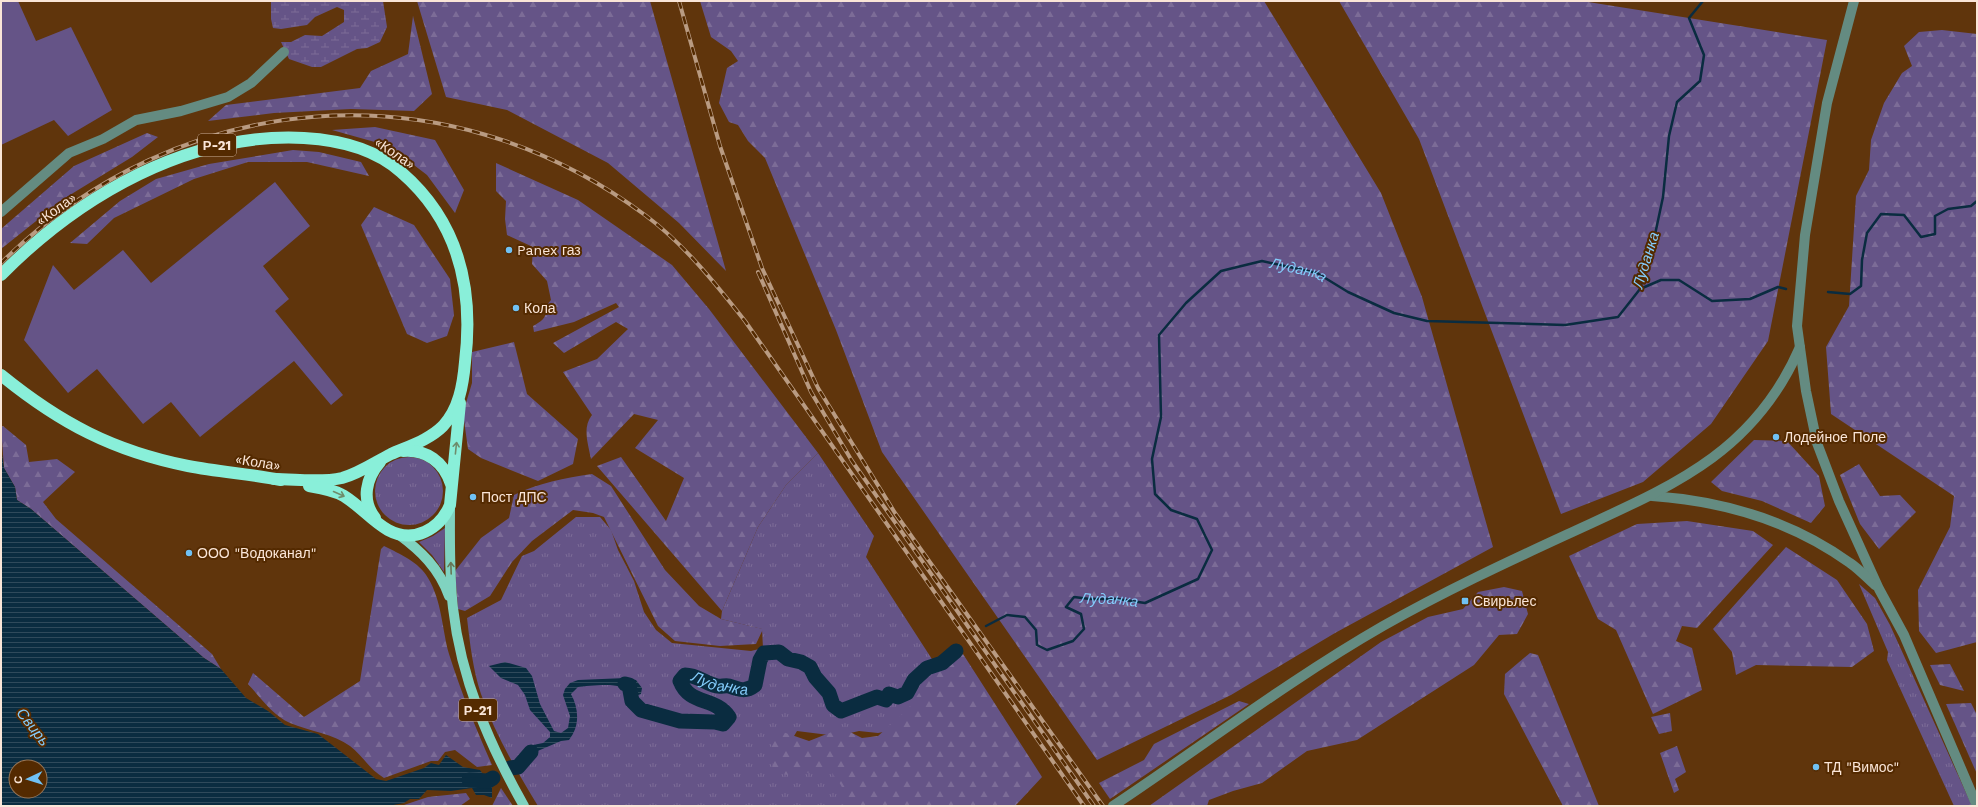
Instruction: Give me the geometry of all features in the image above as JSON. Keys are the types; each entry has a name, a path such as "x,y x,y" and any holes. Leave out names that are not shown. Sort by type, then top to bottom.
{"highway":[{"name":"«Кола»","path":"1,275 50,231 89,203 142,174 183,156 216,145 269,138 318,139 339,142 360,148 379,156 401,171 423,194 440,216 458,258 467,295 468,339 462,386 453,412 442,426 428,437 399,451"},
{"name":"«Кола»","path":"1,375 56,416 79,430 126,450 188,466 274,479 337,492 354,503 379,524 398,534 415,535 430,530 439,524 446,515 450,505"},
{"name":"Р-21","path":"450,505 462,386"},
{"name":"Р-21","path":"274,479 323,480 344,477 381,461 399,451 410,450 422,452 433,457 442,465 448,475 451,487"},
{"name":"«Кола»","path":"379,524 368,507 367,487 374,468 381,461"}],"main road":[{"name":"Р-21","path":"450,505 450,568 453,607 461,656 473,696 500,760 524,806"},
{"name":"Р-21","path":"398,534 419,550 434,567 444,584 453,607"}],"street":[{"path":"1854,1 1827,103 1805,235 1797,326 1806,391 1817,443 1840,501 1879,590 1904,635 1977,806"},
{"path":"1,212 69,154 103,139 136,120 181,111 228,96 251,84 284,52"},
{"path":"1116,804 1289,685 1384,626 1466,582 1651,496 1688,476 1723,451 1771,399 1792,365 1800,347"},
{"path":"1651,496 1709,502 1776,522 1817,541 1852,563 1879,590"}],"green space":[{"path":"1,1 18,1 36,41 71,27 112,110 68,136 54,120 1,145"},
{"path":"271,1 383,1 387,27 380,42 367,48 357,49 321,67 312,67 289,59 281,42 291,42 305,35 322,36 344,22 344,10 337,7 315,17 307,25 281,29 273,28 271,19"},
{"path":"417,1 650,1 726,271 679,223 608,163 507,110 446,97"},
{"path":"700,1 1264,1 1381,193 1422,297 1493,547 1335,633 1231,695 1097,760 882,452 836,330 765,158 748,141 738,125 729,122 719,103 727,68 738,61 731,51 711,37"},
{"path":"1339,1 1582,1 1827,40 1768,341 1711,424 1643,482 1561,514 1419,139"},
{"path":"413,16 432,94 414,111 351,109 274,113 208,121 226,105 360,88 371,71 408,54"},
{"path":"1942,30 1977,34 1977,642 1936,653 1919,631 1918,590 1950,527 1954,496 1831,414 1826,347 1849,306 1856,196 1869,170 1871,140 1884,103 1902,73 1912,66 1904,46 1919,32"},
{"path":"375,127 435,140 464,190 455,213 427,175 389,146 332,130"},
{"path":"147,133 158,137 132,157 65,198 1,249 1,229 74,166"},
{"path":"293,150 319,152 361,162 369,176 307,162 248,162 194,179 114,218 87,244 70,243 120,201 156,179 209,164"},
{"path":"496,163 578,200 672,265 709,309 818,453 786,485 758,527 722,611 597,466 621,457 666,521 684,478 635,448 658,420 634,414 591,459 586,430 592,415 563,372 597,359 628,329 616,322 564,353 553,343 619,307 616,303 574,322 534,332 533,326 544,318 546,306 551,300 547,281 532,264 533,247 507,235 505,219 506,201 496,191"},
{"path":"275,182 310,226 263,266 289,299 275,311 343,395 331,405 294,361 200,437 171,402 143,424 97,369 68,393 24,340 53,265 74,290 123,250 151,283"},
{"path":"374,207 414,225 450,279 454,315 447,336 427,343 407,334 361,225"},
{"path":"514,342 527,394 578,439 573,464 538,481 481,458 468,449 463,413 472,383 472,352"},
{"path":"3,426 26,445 29,462 57,459 75,472 43,502 56,519 212,654 221,669 204,658 31,509 17,500 15,487 4,468 1,427"},
{"path":"1754,440 1787,441 1819,476 1825,506 1811,523 1762,501 1722,491 1711,482"},
{"path":"818,453 874,536 866,557 948,684 899,729 878,733 859,731 837,736 797,731 785,751 842,765 858,806 538,806 506,752 481,694 476,676 467,618 501,600 522,556 534,551 576,517 600,517 611,530 618,550 634,581 644,612 656,630 672,643 751,651 763,648 762,629 721,619 722,611 758,527 786,485"},
{"path":"409,457 422,460 433,467 440,478 443,491 440,504 433,515 422,522 409,525 396,522 385,515 378,504 375,491 378,478 385,467 396,460"},
{"path":"1859,464 1880,496 1900,495 1916,512 1879,549 1860,524 1840,475"},
{"path":"592,474 611,486 665,570 699,606 721,619 763,629 756,644 720,646 675,641 658,626 604,517 593,513 573,510 532,541 512,562 490,596 465,611 458,609 455,571 481,538 509,518 514,495 533,487 572,477"},
{"path":"1687,521 1753,531 1773,545 1697,628 1682,626 1676,641 1692,648 1702,690 1653,714 1616,630 1598,619 1569,556 1637,524"},
{"path":"445,528 444,572 432,555 419,542 433,536"},
{"path":"384,546 403,555 420,567 433,587 439,606 449,654 469,710 492,765 477,767 455,750 445,752 438,761 431,761 384,778 374,771 355,750 344,742 337,738 297,726 278,716 248,684 253,673 304,717 360,681 381,549"},
{"path":"1786,547 1837,580 1867,624 1874,651 1852,667 1756,665 1736,675 1732,652 1713,629"},
{"path":"1859,584 1875,598 1890,625 1972,806 1954,806 1887,660 1888,652"},
{"path":"1504,587 1522,591 1528,614 1517,634 1499,635 1474,665 1357,740 1307,751 1262,783 1233,791 1209,800 1207,806 1149,806 1381,642 1428,617 1463,609 1478,592"},
{"path":"1530,653 1538,655 1599,806 1563,806 1504,694 1505,674"},
{"path":"963,654 1042,777 1015,806 842,806 845,796 844,792 830,770 788,775 773,772 771,743 780,731 809,741 842,728 862,738 878,736 908,709 933,673"},
{"path":"1950,664 1964,691 1940,685 1930,665"},
{"path":"1239,701 1249,704 1110,799 1099,783 1144,760 1154,744"},
{"path":"1971,703 1977,715 1977,774 1946,704"},
{"path":"1670,713 1672,731 1659,734 1651,717"},
{"path":"1677,746 1686,772 1675,779 1679,790 1674,793 1660,753"},
{"path":"501,788 513,806 492,806"},
{"path":"466,793 470,799 460,806 401,806 428,797"}],"water":[{"name":"Свирь","path":"1,447 4,468 15,487 17,500 31,509 204,658 221,669 246,698 268,711 285,725 318,734 376,779 386,781 424,768 431,763 439,765 446,755 463,767 480,770 492,787 492,798 484,795 476,795 472,788 451,791 427,790 419,799 410,799 404,803 388,806 1,806"},
{"path":"505,662 526,668 532,676 540,704 554,731 561,733 568,728 570,716 563,695 565,689 570,683 578,680 626,678 636,680 642,688 641,694 638,695 637,690 632,690 632,701 620,687 599,685 578,687 571,694 577,711 577,723 573,735 569,740 561,741 533,753 523,768 518,767 518,762 528,746 543,743 550,737 550,732 530,710 525,695 518,685 501,678 489,666"}],"waterway":[{"name":"Луданка","path":"986,626 1007,615 1025,617 1036,630 1037,645 1047,650 1073,641 1084,629 1081,614 1066,607 1074,597 1090,599 1118,599 1145,603 1198,579 1212,550 1197,519 1171,510 1155,494 1152,459 1161,417 1159,335 1186,303 1221,271 1262,261 1317,273 1348,292 1394,313 1427,321 1565,325 1618,317 1640,289 1653,244 1663,197 1669,136 1677,102 1700,81 1704,55 1689,18 1703,1"},
{"path":"1828,292 1850,294 1861,286 1862,260 1867,233 1881,214 1904,215 1921,237 1935,234 1935,216 1948,209 1971,206 1977,201"},
{"path":"1640,289 1661,280 1679,280 1712,301 1750,299 1778,287 1786,289"},
{"name":"Луданка","path":"625,684 629,685 632,701 641,710 680,721 715,722 723,724 729,717 723,710 696,698 684,689 680,681 685,675 693,676 717,686 749,689 755,685 760,660 764,653 779,652 788,659 801,662 810,667 815,677 829,693 833,705 841,711 877,697 886,700 889,694 898,697 907,693 914,680 927,668 942,663 956,651"},
{"name":"Луданка","path":"510,768 518,767 531,752"},
{"name":"Луданка","path":"469,780 488,781 493,778"}],"railway":[{"path":"679,1 720,146 762,268 818,388 895,513 1103,806"},
{"path":"1,263 72,204 149,160 230,131 314,117 400,118 484,134 567,167 645,215 659,226 686,251 722,292 745,321 1084,806"},
{"path":"758,272 811,392 852,461 1094,806"}],"place":[{"name":"Panex газ","path":"509,250"},
{"name":"Кола","path":"516,308"},
{"name":"Лодейное Поле","path":"1776,437"},
{"name":"Пост ДПС","path":"473,497"},
{"name":"ООО \"Водоканал\"","path":"189,553"},
{"name":"Свирьлес","path":"1465,601"},
{"name":"ТД \"Вимос\"","path":"1816,767"}]}
